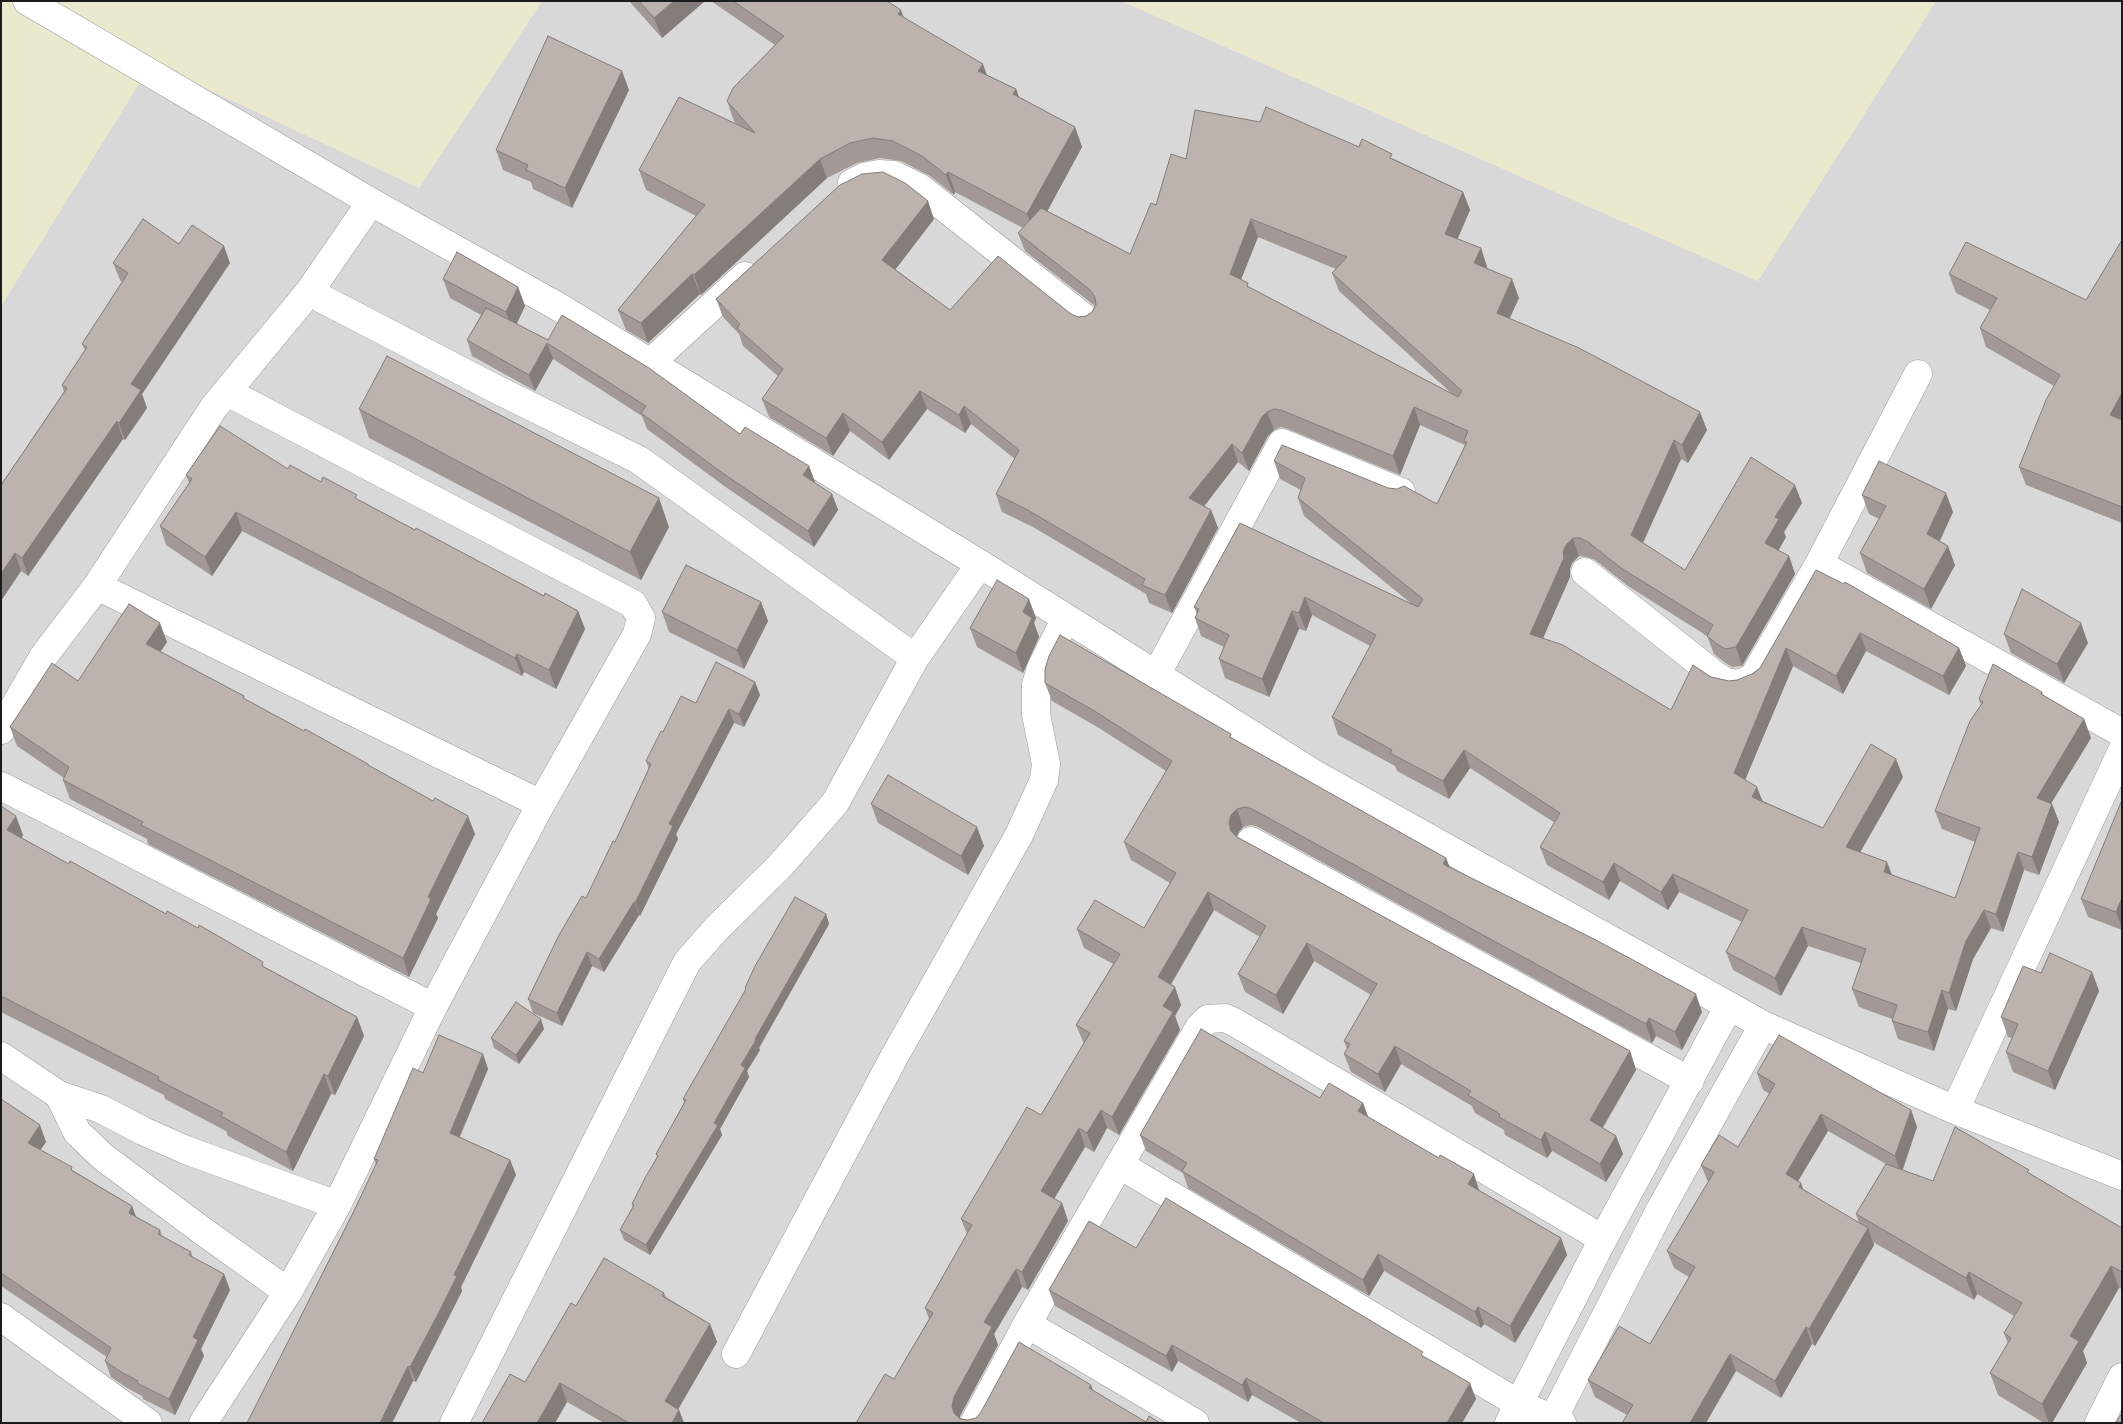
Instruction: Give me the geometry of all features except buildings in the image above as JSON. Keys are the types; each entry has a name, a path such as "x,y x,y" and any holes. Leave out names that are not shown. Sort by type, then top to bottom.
{"street":[{"path":"27,1 371,202 557,306 980,564 1316,775 1763,1025 1955,1110 2122,1176"},
{"path":"831,196 838,190 864,177 894,174 920,188 1087,320"},
{"path":"1,730 43,657 97,586 214,407 309,292 371,202"},
{"path":"650,363 766,256"},
{"path":"309,292 492,388 639,460 915,658"},
{"path":"1585,572 1726,682 1738,684 1753,678 1819,564 1918,374"},
{"path":"203,1423 288,1292 336,1205 433,1007 541,804 637,634 641,618 633,604 227,392"},
{"path":"1156,675 1282,443 1401,492"},
{"path":"454,1423 687,962 717,928 780,866 836,803 915,658 980,564"},
{"path":"1819,564 1841,578 2122,733"},
{"path":"97,586 541,804"},
{"path":"736,1354 893,1060 1020,835 1044,780 1046,764 1036,714 1036,686 1041,668 1066,618"},
{"path":"1955,1110 2122,751"},
{"path":"1,786 433,1007"},
{"path":"1251,841 1690,1081"},
{"path":"1514,1413 1603,1239 1730,1006"},
{"path":"974,1423 1027,1324 1200,1028 1208,1019 1225,1018 1603,1239"},
{"path":"1120,1165 1514,1413 1556,1421 1660,1210 1763,1025"},
{"path":"1,1056 59,1095 101,1109 143,1131 186,1150 336,1205"},
{"path":"59,1095 77,1132 103,1157 288,1292"},
{"path":"1,1317 148,1423"},
{"path":"1027,1324 1195,1423"},
{"path":"2098,1423 2122,1377"}],"shaded area":[{"path":"542,1 1121,1 1758,281 1936,1 2122,1 2122,1423 1,1423 1,306 152,63 419,188"}],"green space":[{"path":"1,1 542,1 419,188 152,63 1,306"},
{"path":"1121,1 1936,1 1758,281"}]}
